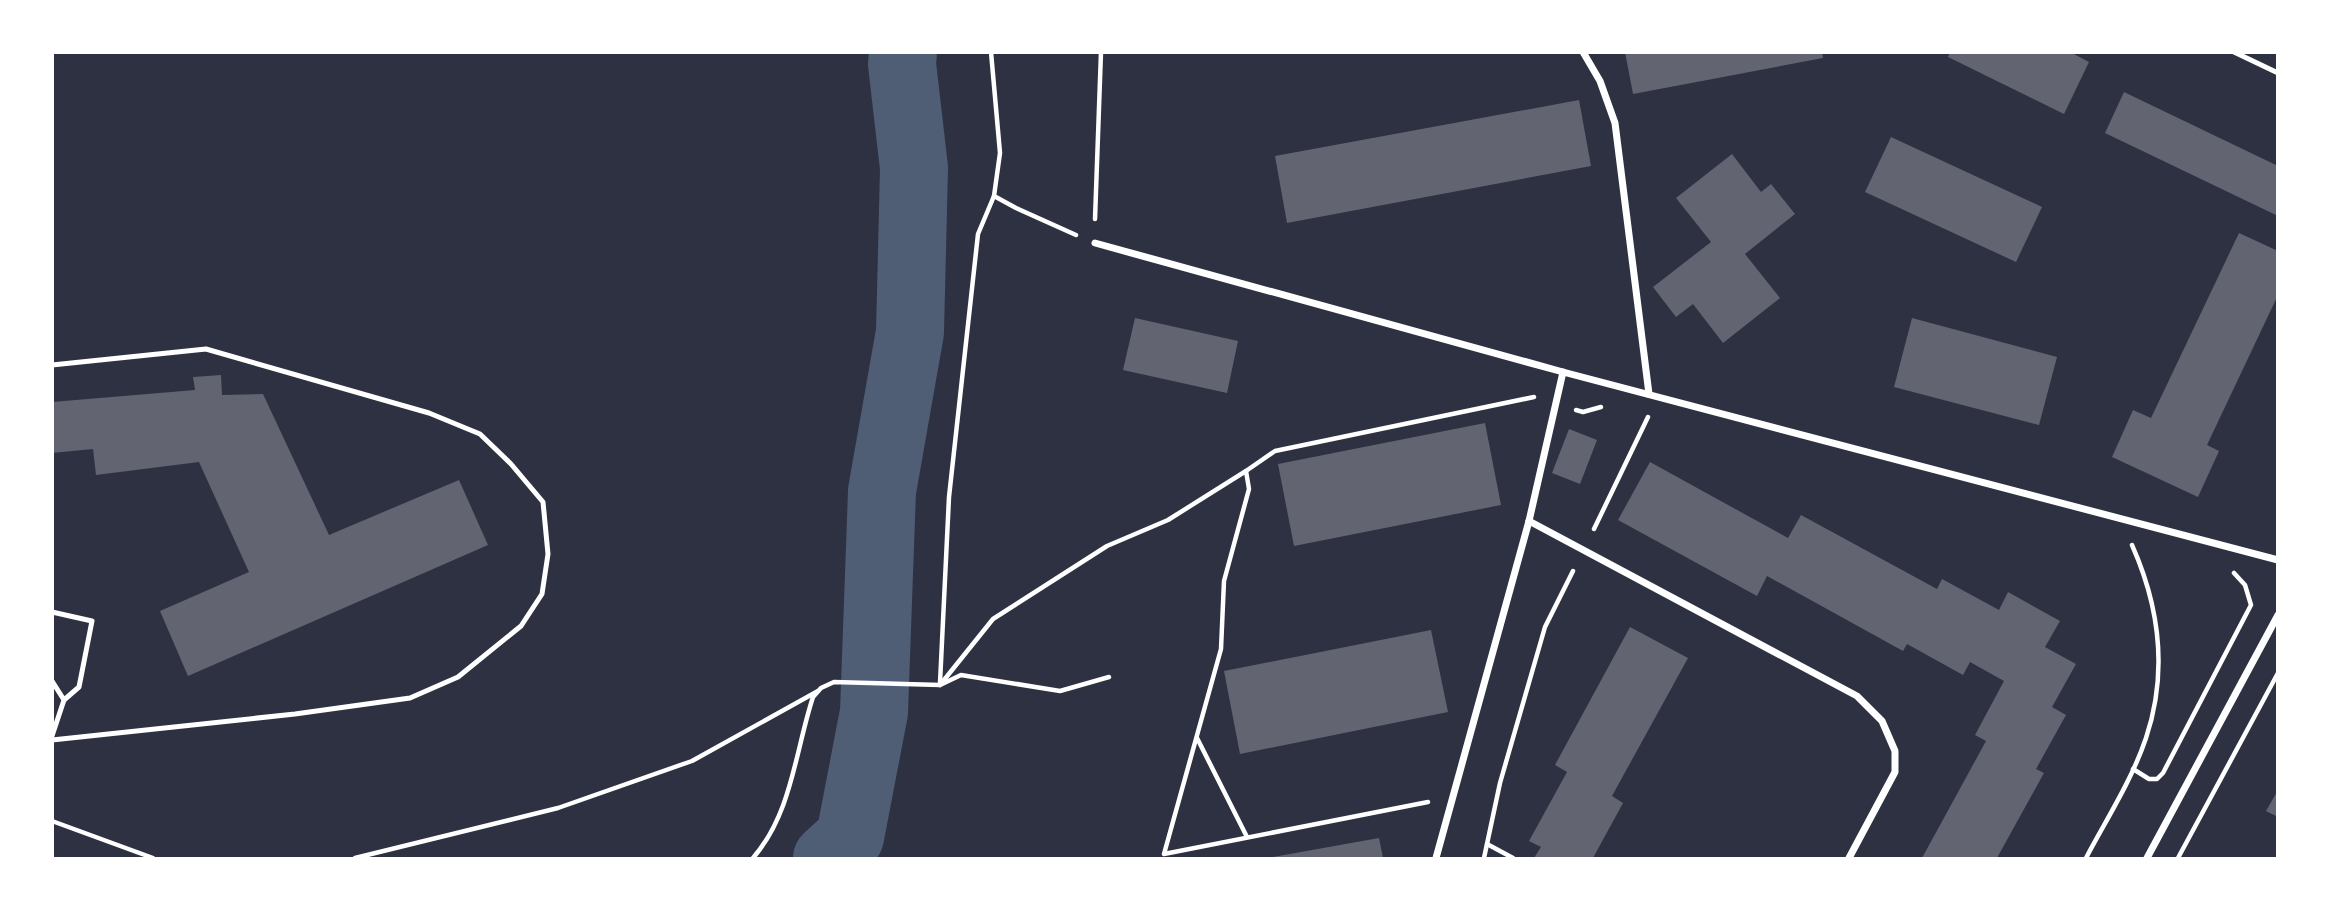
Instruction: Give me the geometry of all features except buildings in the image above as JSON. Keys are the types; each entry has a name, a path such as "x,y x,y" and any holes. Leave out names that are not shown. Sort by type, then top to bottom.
{"street":[{"path":"1583,52 1600,80 1615,123 1649,394"},
{"path":"1095,243 1563,372 2277,560"},
{"path":"1436,859 1529,521 1563,372"},
{"path":"1529,521 1857,696 1882,721 1895,751 1895,772 1849,859"},
{"path":"2147,859 2277,615"}],"lane":[{"path":"2234,52 2277,73"},
{"path":"52,365 206,349 429,413 480,434 544,502 548,554 542,594 521,626 458,677 410,698 295,714 52,738 64,701 79,687 92,621 52,612"},
{"path":"52,681 64,701"}],"path":[{"path":"940,685 949,497 978,234 994,196 1000,153 990,52"},
{"path":"994,196 1095,243 1101,52"},
{"path":"940,685 993,619 1107,546 1168,520 1275,451 1532,397 1583,412 1607,405"},
{"path":"1484,859 1500,783 1545,627 1648,416 1638,413"},
{"path":"1246,471 1250,489 1224,581 1221,649 1164,854 1453,797"},
{"path":"2086,859 2133,769 2146,737 2158,676 2157,619 2144,571 2132,544 2145,547"},
{"path":"2133,769 2149,779 2157,779 2163,772 2251,605 2245,585 2238,576 2229,571"},
{"path":"2178,859 2277,673"},
{"path":"355,859 558,808 692,761 834,682 940,685 961,675 1060,691 1109,677"},
{"path":"752,859 767,841 785,804 817,691"},
{"path":"1196,737 1247,837"},
{"path":"52,821 153,859"},
{"path":"1487,844 1513,859"}],"waterway":[{"path":"827,858 850,837 874,712 882,491 910,332 914,168 902,64 903,52"}]}
